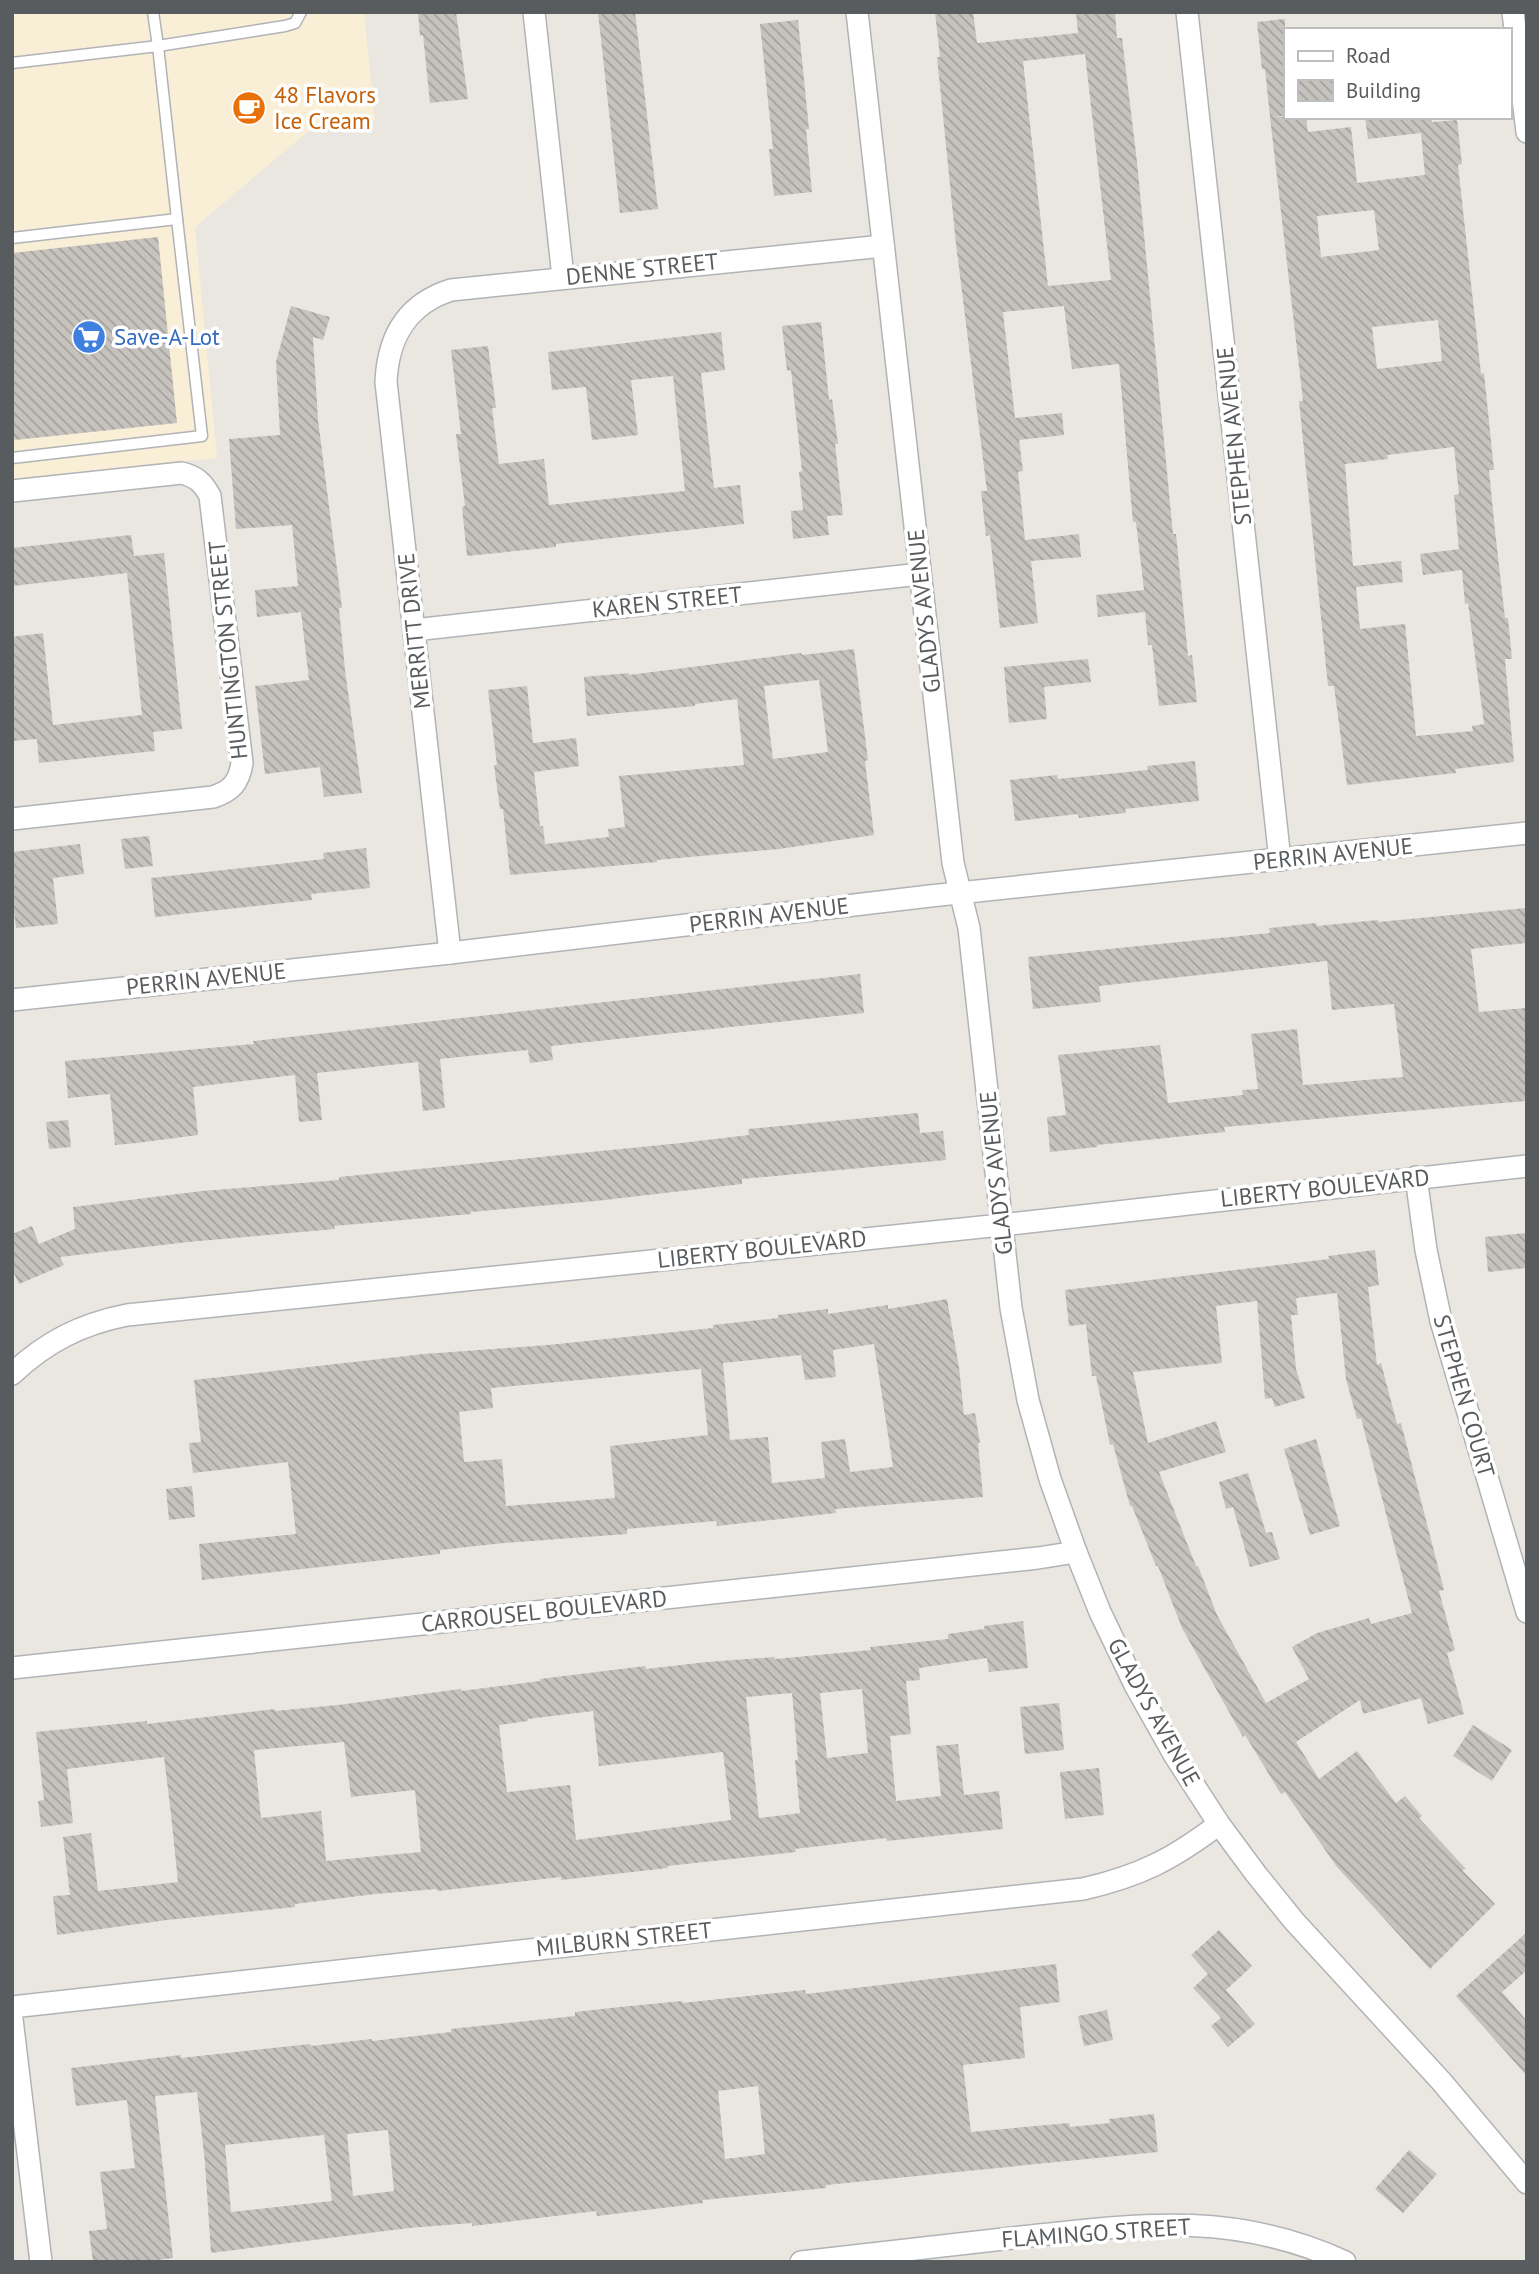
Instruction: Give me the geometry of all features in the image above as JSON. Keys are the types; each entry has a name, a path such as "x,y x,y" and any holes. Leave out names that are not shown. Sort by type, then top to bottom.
{"street":[{"path":"534,12 563,277"},
{"name":"GLADYS AVENUE","path":"857,12 953,863 969,928 1011,1308 1028,1400 1050,1479 1100,1612 1175,1756 1219,1824 1294,1921 1441,2081 1527,2183"},
{"name":"STEPHEN AVENUE","path":"1187,12 1280,860"},
{"path":"1513,12 1527,132"},
{"name":"DENNE STREET","path":"410,316 427,301 451,290 883,246"},
{"name":"MERRITT DRIVE","path":"410,316 393,341 387,361 386,382 450,953"},
{"name":"HUNTINGTON STREET","path":"12,491 182,473 204,483 210,496 242,763 236,783 228,792 213,797 12,819"},
{"name":"KAREN STREET","path":"414,630 920,574"},
{"name":"PERRIN AVENUE","path":"12,1000 450,953 960,893 1527,833"},
{"name":"LIBERTY BOULEVARD","path":"12,1374 53,1340 84,1326 127,1315 1002,1225 1527,1166"},
{"name":"STEPHEN COURT","path":"1416,1177 1426,1250 1441,1321 1527,1612"},
{"name":"CARROUSEL BOULEVARD","path":"12,1668 1076,1552"},
{"name":"MILBURN STREET","path":"12,2007 1083,1889 1120,1880 1154,1867 1187,1848 1219,1824"},
{"path":"12,2019 41,2262"},
{"name":"FLAMINGO STREET","path":"801,2262 1105,2228 1168,2224 1227,2227 1285,2239 1345,2262"}],"lane":[{"path":"12,458 202,436 153,12"},
{"path":"12,63 158,46 285,26 295,23 300,12"},
{"path":"12,239 177,219"}],"shaded area":[{"path":"12,12 364,12 375,120 310,130 195,227 217,458 12,479"}],"building":[{"path":"418,12 456,12 468,99 430,103"},
{"path":"598,12 635,12 658,209 620,213"},
{"path":"935,12 973,12 977,43 1078,33 1076,12 1115,12 1117,38 1122,38 1137,162 1173,534 1176,534 1188,656 1192,655 1197,702 1159,706 1145,612 1098,617 1096,595 1144,590 1136,522 1133,522 1119,364 1072,369 1064,306 1003,312 1015,418 1062,413 1064,435 1019,440 1023,471 1018,472 1025,540 1079,534 1081,557 1031,561 1038,623 1000,628 990,535 986,536 981,491 987,491 956,244 937,57 940,57","holes":["1085,54 1111,280 1048,286 1023,61"]},
{"path":"1285,19 1284,116 1270,117 1257,22"},
{"path":"798,20 809,129 806,129 812,192 774,196 769,149 773,149 760,24"},
{"path":"1270,117 1306,119 1308,132 1351,127 1357,183 1425,175 1421,133 1368,139 1365,119 1431,119 1432,122 1457,120 1462,164 1458,165 1494,470 1489,470 1495,531 1512,659 1505,659 1514,762 1455,769 1456,773 1347,785 1334,686 1328,686 1299,401 1303,401","holes":["1374,210 1379,250 1321,257 1317,216","1438,320 1442,361 1377,369 1372,327","1454,447 1459,494 1454,495 1459,549 1420,554 1423,575 1462,570 1484,724 1472,726 1473,731 1416,736 1405,624 1360,629 1356,587 1403,582 1401,561 1353,566 1345,464 1388,459 1387,455"]},
{"path":"158,237 177,423 15,440 12,433 12,253"},
{"path":"291,306 330,317 323,340 313,337 318,420 342,608 339,608 345,670 362,793 324,797 320,767 265,774 255,686 309,680 301,612 257,617 255,590 298,586 292,525 236,529 229,439 280,435 276,362"},
{"path":"821,322 829,400 832,399 838,444 835,444 843,515 827,516 829,535 793,539 791,511 803,510 799,472 802,471 791,370 787,371 782,326"},
{"path":"721,332 725,370 701,373 714,488 740,485 744,524 467,556 462,507 465,506 456,434 461,434 451,350 488,346 496,408 492,408 499,464 544,459 549,505 685,491 673,376 631,380 638,435 592,440 586,387 552,390 548,352"},
{"path":"131,535 134,556 164,553 182,729 153,732 155,751 39,763 37,739 12,741 12,637 43,633 53,725 142,715 127,573 12,586 12,548"},
{"path":"854,649 874,835 779,849 510,875 503,809 500,809 494,765 497,765 488,690 527,686 533,743 576,738 579,766 534,772 540,826 543,826 545,844 609,837 608,829 625,827 619,776 744,765 737,699 695,706 587,716 584,677 629,675 801,653","holes":["819,680 828,752 773,759 764,686"]},
{"path":"1088,659 1091,682 1044,687 1047,719 1009,723 1004,667"},
{"path":"1195,761 1199,801 1125,809 1126,813 1079,818 1078,814 1015,821 1010,780 1057,775 1058,779 1148,770 1147,766"},
{"path":"149,836 153,866 125,869 121,839"},
{"path":"80,844 84,874 53,878 58,924 16,928 12,897 12,852"},
{"path":"366,848 370,888 311,894 312,900 155,917 151,878 324,859 323,853"},
{"path":"1527,908 1527,943 1471,949 1479,1012 1527,1008 1527,1101 1224,1127 1225,1132 1050,1152 1047,1117 1066,1115 1058,1055 1160,1045 1168,1103 1243,1095 1242,1090 1258,1089 1251,1034 1297,1029 1303,1085 1403,1077 1394,1004 1332,1010 1327,961 1099,986 1101,1002 1033,1009 1028,957 1270,933 1269,928 1316,923 1317,926 1378,922"},
{"path":"860,974 864,1013 551,1046 553,1060 530,1063 528,1050 440,1059 445,1108 423,1111 418,1062 317,1073 322,1120 299,1122 295,1075 193,1087 198,1135 115,1145 110,1094 68,1098 65,1061 254,1044 253,1041"},
{"path":"918,1113 920,1133 943,1131 946,1160 742,1179 742,1184 596,1201 334,1226 335,1229 60,1257 64,1265 19,1284 12,1269 12,1234 32,1226 39,1244 75,1229 73,1207 202,1191 339,1180 339,1177 681,1143 749,1135 748,1129"},
{"path":"68,1120 71,1147 49,1149 46,1122"},
{"path":"1527,1233 1527,1268 1488,1272 1485,1237"},
{"path":"1375,1250 1379,1285 1368,1287 1377,1365 1381,1363 1397,1424 1401,1423 1444,1590 1439,1591 1455,1650 1447,1653 1464,1714 1428,1724 1421,1698 1363,1714 1360,1700 1296,1742 1319,1779 1357,1751 1396,1803 1405,1796 1422,1816 1419,1818 1466,1869 1462,1870 1495,1904 1430,1969 1337,1867 1285,1792 1281,1794 1245,1735 1243,1737 1182,1628 1158,1566 1130,1506 1113,1444 1110,1445 1096,1376 1092,1376 1086,1324 1069,1326 1065,1290 1329,1259 1328,1256","holes":["1337,1293 1346,1379 1357,1419 1361,1418 1412,1613 1371,1624 1369,1618 1317,1633 1292,1647 1309,1679 1266,1703 1217,1615 1159,1472 1226,1452 1216,1421 1148,1443 1133,1372 1222,1363 1216,1306 1257,1301 1265,1399 1272,1398 1275,1407 1305,1398 1296,1369 1291,1315 1298,1315 1296,1298"]},
{"path":"947,1299 964,1415 975,1413 980,1443 983,1497 835,1509 836,1513 717,1526 716,1521 627,1529 627,1534 504,1543 440,1550 440,1554 202,1580 199,1544 296,1534 288,1462 193,1473 189,1443 201,1442 194,1380 424,1354 548,1345 713,1328 713,1325 828,1309 828,1314 888,1305 888,1309","holes":["874,1344 893,1467 850,1472 845,1439 821,1442 825,1478 772,1483 768,1437 730,1440 723,1363 801,1355 805,1380 836,1377 833,1350","701,1369 708,1435 610,1446 615,1498 506,1506 502,1459 464,1462 459,1412 493,1408 491,1388"]},
{"path":"1316,1439 1340,1526 1310,1535 1284,1449"},
{"path":"1248,1473 1266,1533 1272,1532 1280,1559 1250,1567 1233,1507 1226,1509 1219,1482"},
{"path":"192,1486 195,1517 169,1520 166,1489"},
{"path":"1023,1621 1028,1668 989,1672 987,1658 919,1668 920,1680 906,1681 911,1734 890,1736 896,1801 941,1796 936,1746 958,1744 964,1795 999,1791 1003,1829 887,1841 886,1838 795,1849 796,1852 561,1880 561,1877 437,1891 375,1894 295,1904 295,1907 57,1935 53,1896 70,1895 63,1837 91,1833 98,1891 178,1882 171,1814 164,1757 67,1769 73,1823 41,1827 38,1801 44,1800 36,1732 338,1705 645,1666 646,1669 871,1650 870,1647 948,1639 948,1634 984,1629 984,1626","holes":["862,1689 868,1753 827,1758 820,1693","792,1693 800,1813 759,1818 746,1697","593,1711 599,1766 723,1752 731,1820 576,1840 570,1785 507,1792 499,1725","344,1742 351,1797 415,1790 421,1852 326,1861 321,1811 261,1818 254,1750"]},
{"path":"1059,1703 1064,1750 1025,1754 1020,1707"},
{"path":"1473,1725 1512,1750 1492,1781 1453,1756"},
{"path":"1099,1768 1104,1815 1065,1819 1060,1772"},
{"path":"1219,1930 1252,1966 1226,1990 1255,2024 1228,2047 1211,2026 1221,2018 1193,1988 1208,1974 1191,1955"},
{"path":"1527,1932 1527,1970 1502,1992 1527,2021 1527,2076 1456,1996"},
{"path":"1056,1964 1060,2002 1020,2007 1025,2058 963,2065 971,2132 1069,2123 1070,2127 1110,2123 1109,2119 1154,2114 1158,2152 826,2185 826,2188 703,2200 703,2203 597,2216 596,2211 472,2226 472,2223 409,2228 211,2253 197,2092 155,2096 173,2258 143,2262 93,2262 89,2231 107,2229 100,2172 135,2168 127,2100 76,2106 71,2068 181,2055 181,2058 310,2044 372,2041 451,2032 451,2029 575,2016 575,2012 620,2007 805,1990 806,1994","holes":["758,2086 765,2154 725,2159 718,2091","388,2130 394,2191 353,2196 347,2134","324,2135 332,2201 231,2212 225,2145"]},
{"path":"1107,2010 1113,2040 1084,2046 1078,2016"},
{"path":"1409,2150 1437,2174 1403,2213 1375,2189"}],"place":[{"name":"48 Flavors Ice Cream","path":"249,108"},
{"name":"Save-A-Lot","path":"89,337"}]}
